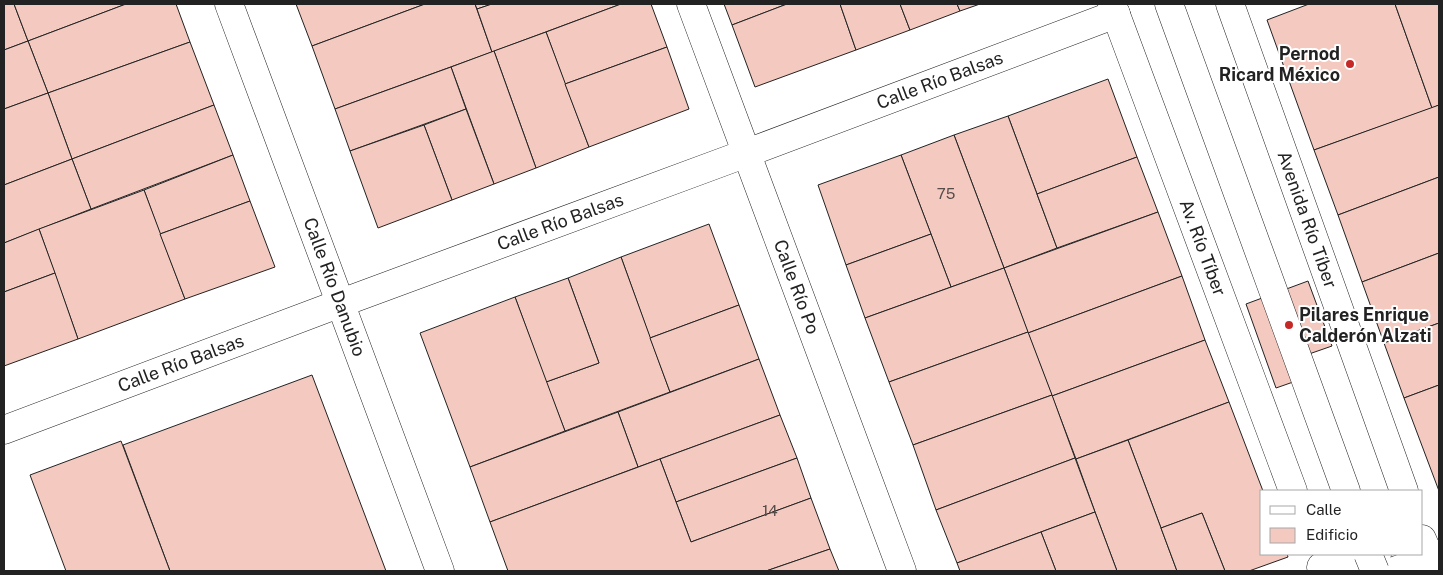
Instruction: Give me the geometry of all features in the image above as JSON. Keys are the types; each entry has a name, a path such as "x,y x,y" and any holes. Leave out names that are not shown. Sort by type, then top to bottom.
{"street":[{"name":"Calle Río Danubio","path":"230,4 440,571"},
{"name":"Calle Río Po","path":"691,4 902,571"},
{"path":"1169,4 1346,490"},
{"name":"Avenida Río Tíber","path":"1230,4 1404,490"},
{"name":"Calle Río Balsas","path":"4,430 747,153 1114,9"},
{"name":"Av. Río Tíber","path":"1114,9 1293,490"},
{"path":"1368,555 1375,571"},
{"path":"1320,564 1354,563 1374,555"},
{"path":"1394,571 1432,555"}],"building":[{"path":"4,4 14,4 28,41 4,50"},
{"path":"14,4 126,4 28,41"},
{"path":"126,4 176,4 190,42 48,93 28,41"},
{"path":"296,4 425,4 312,46"},
{"path":"425,4 475,4 492,52 335,109 312,46"},
{"path":"475,4 492,4 477,9"},
{"path":"492,4 621,4 492,52 477,9"},
{"path":"621,4 651,4 667,47 565,84 546,32"},
{"path":"724,4 787,4 732,25"},
{"path":"787,4 840,4 856,50 755,87 732,25"},
{"path":"840,4 900,4 910,30 856,50"},
{"path":"900,4 957,4 960,11 910,30"},
{"path":"957,4 980,4 960,11"},
{"name":"Pernod Ricard México","path":"1309,4 1395,4 1432,108 1314,150 1267,20"},
{"path":"1395,4 1439,4 1439,105 1432,108"},
{"path":"546,32 589,147 536,168 494,51"},
{"path":"28,41 48,93 4,109 4,50"},
{"path":"190,42 214,105 72,159 48,93"},
{"path":"667,47 689,109 589,147 565,84"},
{"path":"494,51 536,168 494,184 451,67"},
{"path":"451,67 466,109 350,151 335,109"},
{"path":"1108,79 1137,157 1037,194 1008,116"},
{"path":"48,93 72,159 4,185 4,109"},
{"path":"214,105 233,155 91,209 72,159"},
{"path":"1439,105 1439,177 1338,215 1314,150"},
{"path":"466,109 494,184 452,200 424,125"},
{"path":"1008,116 1057,248 1004,268 954,135"},
{"path":"424,125 452,200 378,228 350,151"},
{"path":"954,135 1004,268 951,287 901,155"},
{"path":"233,155 250,201 160,234 144,190"},
{"path":"901,155 931,234 846,265 818,185"},
{"path":"1137,157 1158,212 1057,248 1037,194"},
{"path":"72,159 91,209 4,243 4,185"},
{"path":"1439,177 1439,253 1362,282 1338,215"},
{"path":"144,190 185,299 78,339 39,229"},
{"path":"250,201 275,267 185,299 160,234"},
{"path":"1158,212 1182,276 1028,333 1004,268"},
{"path":"709,224 739,305 650,338 621,257"},
{"path":"39,229 55,273 4,292 4,243"},
{"path":"931,234 951,287 865,318 846,265"},
{"path":"1439,253 1439,323 1384,343 1362,282"},
{"path":"621,257 670,392 565,431 546,382 599,363 568,278"},
{"path":"1004,268 1028,332 889,382 865,318"},
{"path":"55,273 78,339 4,366 4,292"},
{"path":"1182,276 1205,340 1052,396 1028,333"},
{"path":"568,278 599,363 546,382 515,297"},
{"name":"Pilares Enrique Calderón Alzati","path":"1308,281 1332,346 1309,354 1316,374 1276,388 1246,304"},
{"path":"515,297 565,431 470,467 420,333"},
{"path":"739,305 759,359 670,392 650,338"},
{"path":"1439,323 1439,385 1404,398 1384,343"},
{"path":"1028,332 1052,395 913,445 889,382"},
{"path":"1205,340 1229,402 1076,459 1052,396"},
{"path":"759,359 780,415 638,467 618,412"},
{"path":"312,375 386,571 170,571 123,445"},
{"path":"1439,385 1439,491 1404,398"},
{"path":"1052,395 1075,458 936,510 913,445"},
{"path":"1229,402 1263,490 1260,490 1260,555 1287,555 1288,557 1249,571 1225,571 1202,513 1161,528 1128,440"},
{"path":"618,412 638,467 490,522 470,467"},
{"path":"780,415 797,458 676,502 660,459"},
{"path":"1128,440 1177,571 1117,571 1076,459"},
{"path":"121,441 170,571 66,571 30,475"},
{"path":"797,458 811,498 691,542 676,502"},
{"path":"1075,458 1095,512 957,563 936,510"},
{"path":"660,459 691,542 811,498 830,549 766,571 508,571 490,522"},
{"path":"1095,512 1117,571 1056,571 1041,532"},
{"path":"1202,513 1225,571 1177,571 1161,528"},
{"path":"1041,532 1056,571 960,571 957,563"},
{"path":"830,549 839,571 766,571"}],"place":[{"name":"Pernod Ricard México","path":"1350,64"},
{"name":"Pilares Enrique Calderón Alzati","path":"1289,325"}]}
